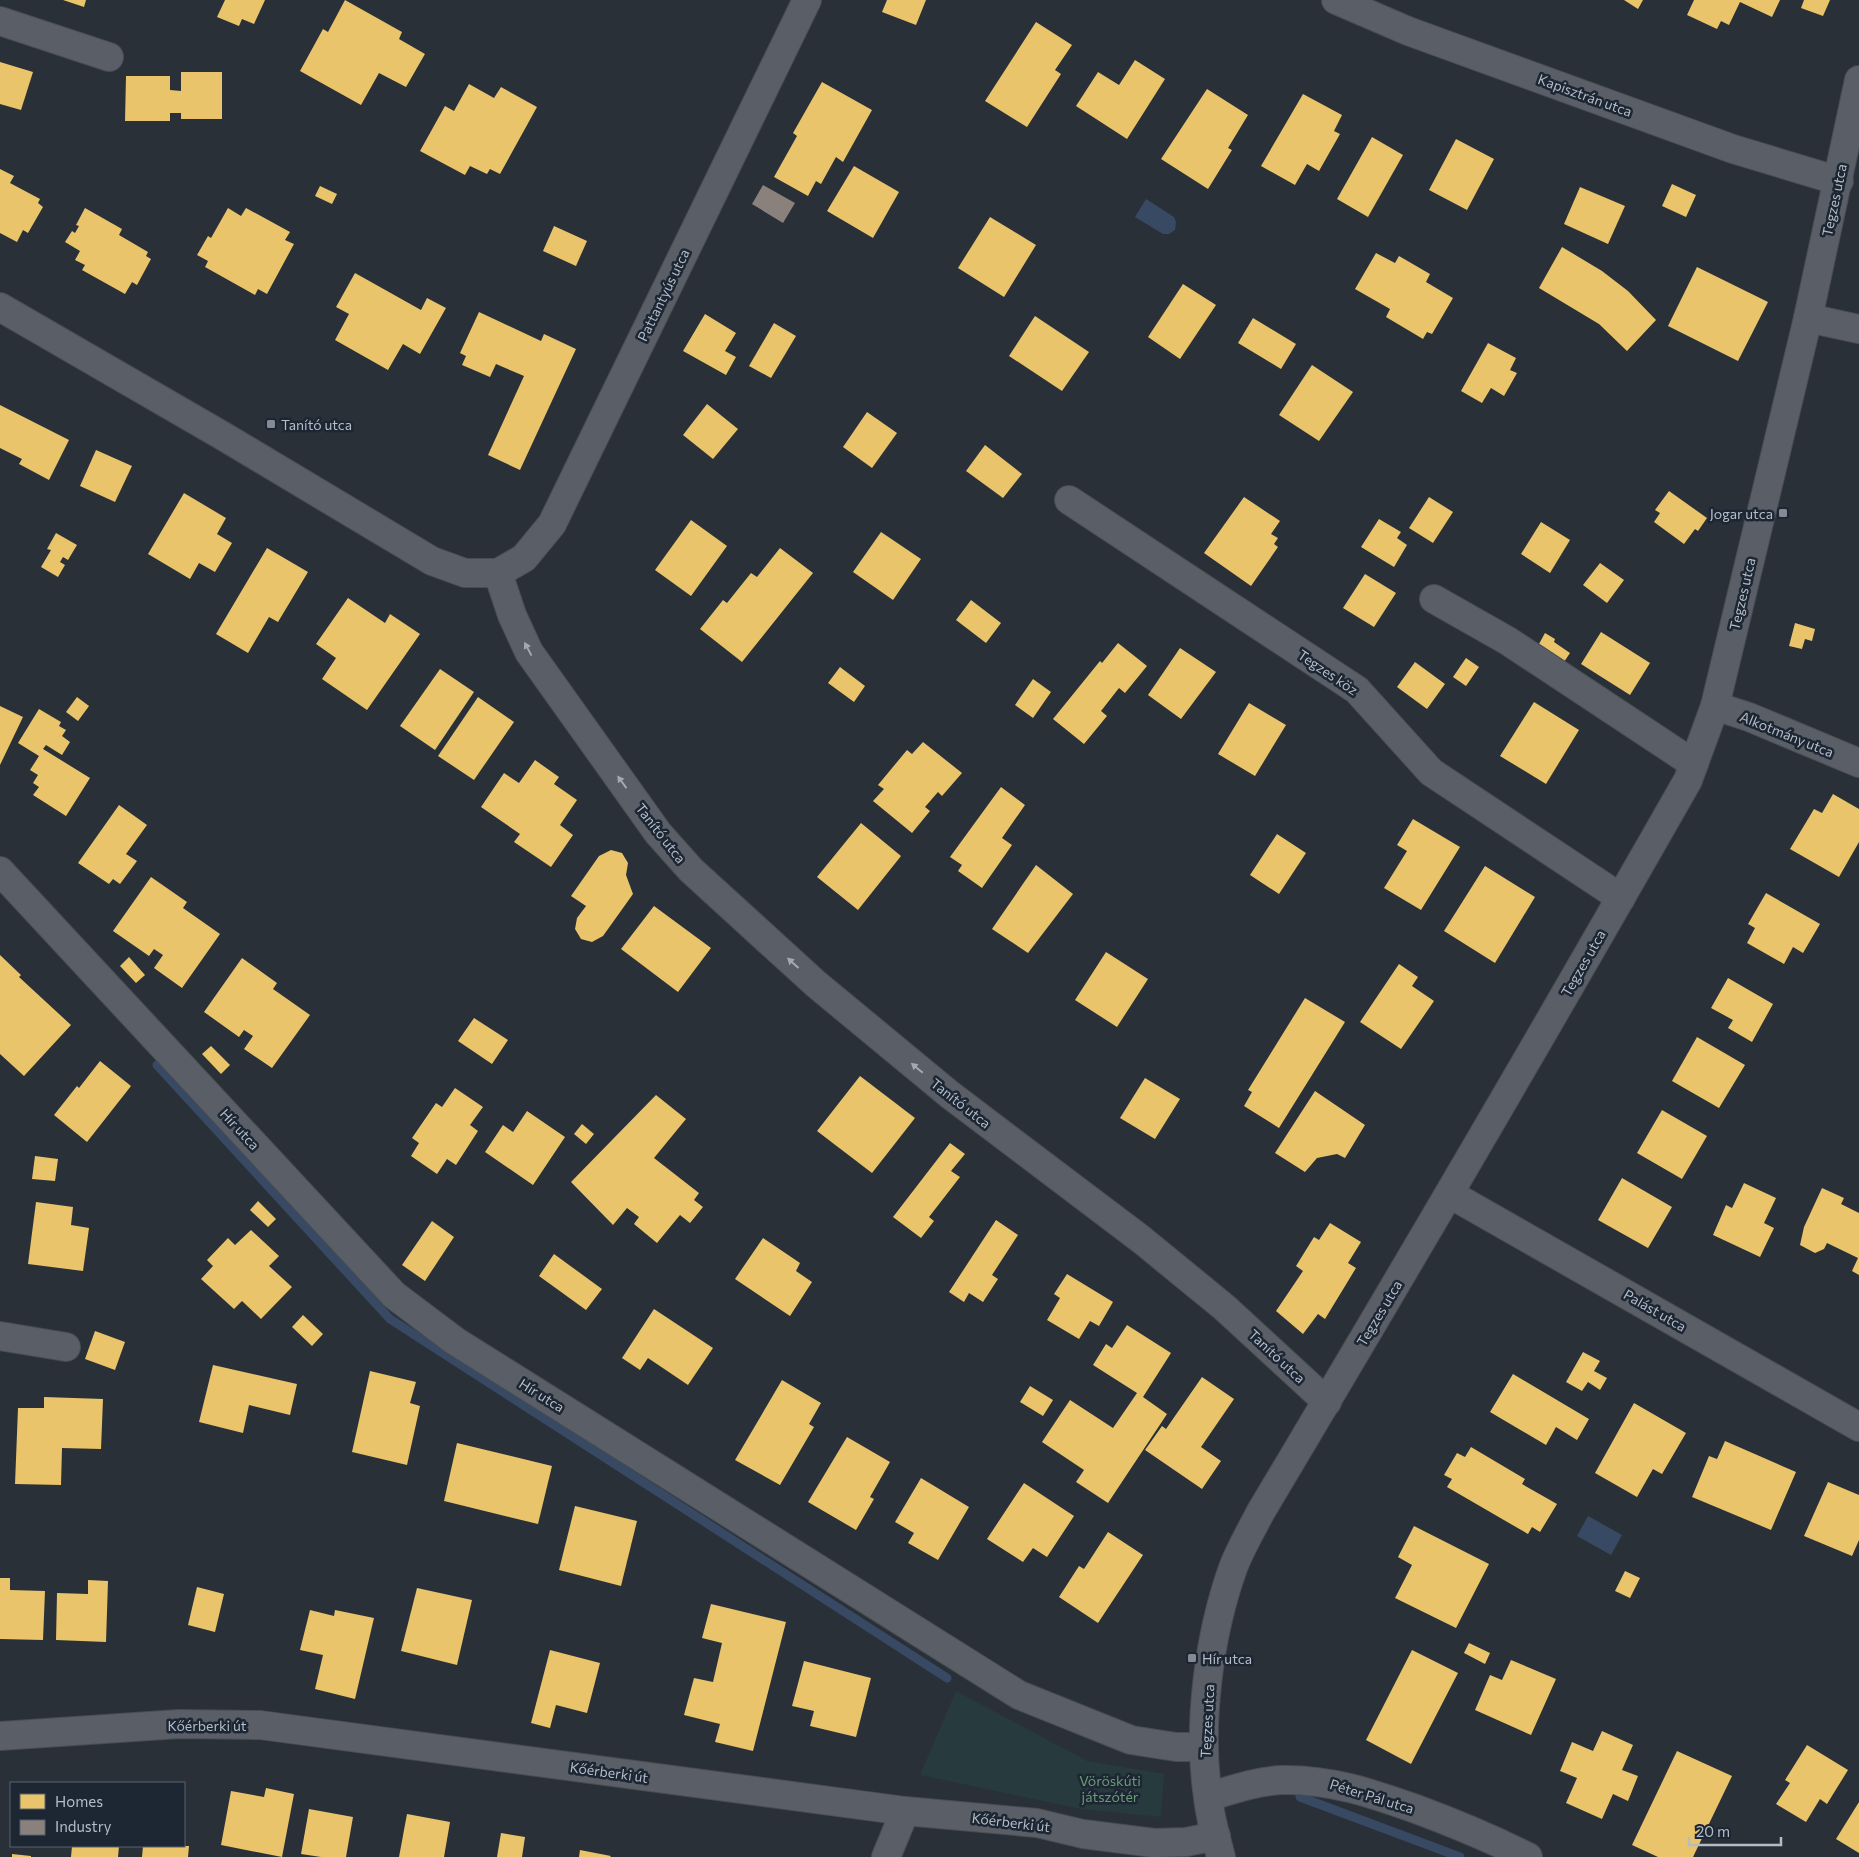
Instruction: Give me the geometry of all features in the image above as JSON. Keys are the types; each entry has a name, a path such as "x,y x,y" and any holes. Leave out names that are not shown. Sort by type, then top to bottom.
{"street":[{"name":"Pattantyús utca","path":"498,573 524,558 552,524 807,0"},
{"name":"Kapisztrán utca","path":"1336,0 1408,31 1733,149 1838,182"},
{"path":"0,21 109,57"},
{"name":"Tegzes utca","path":"1218,1847 1208,1797 1204,1724 1218,1618 1234,1567 1260,1513 1450,1194 1688,780 1715,706 1808,318 1859,80"},
{"path":"0,307 223,436 432,561 465,573 498,573"},
{"path":"1808,318 1859,329"},
{"name":"Tegzes köz","path":"1069,500 1357,690 1431,772 1621,898"},
{"name":"Tanító utca","path":"498,573 512,615 529,652 658,833 691,870 816,984 949,1094 1142,1240 1225,1308 1327,1402"},
{"path":"1434,599 1508,641 1694,764"},
{"name":"Alkotmány utca","path":"1715,706 1749,717 1859,763"},
{"name":"Hír utca","path":"0,871 394,1295 455,1340 1019,1696 1130,1740 1176,1747 1204,1747"},
{"name":"Palást utca","path":"1450,1194 1859,1427"},
{"path":"0,1336 66,1347"},
{"name":"Kőérberki út","path":"0,1736 178,1724 260,1725 905,1811 1037,1823 1083,1834 1154,1843 1186,1842 1218,1847"},
{"name":"Péter Pál utca","path":"1208,1797 1280,1780 1322,1781 1374,1794 1434,1816 1503,1844 1528,1857"},
{"path":"886,1857 905,1811"}],"green space":[{"name":"Vöröskúti játszótér","path":"956,1691 1087,1761 1164,1774 1161,1817 1081,1809 920,1775"}],"water":[{"path":"1146,199 1174,217 1176,222 1175,230 1169,234 1163,234 1135,217"},
{"path":"1588,1516 1622,1535 1611,1555 1577,1536"}],"building: Homes":[{"path":"63,0 86,0 84,7"},
{"path":"225,0 265,0 254,24 242,19 239,26 217,17"},
{"path":"345,0 402,32 399,39 425,54 406,87 379,73 361,105 300,71 323,29 328,32"},
{"path":"887,0 926,0 916,25 882,12"},
{"path":"1624,0 1643,0 1638,9"},
{"path":"1694,0 1780,0 1772,17 1740,2 1729,25 1721,21 1717,29 1687,15"},
{"path":"1804,0 1830,0 1823,16 1801,8"},
{"path":"1036,22 1072,45 1055,70 1061,74 1027,127 985,101"},
{"path":"1135,60 1165,79 1127,139 1076,106 1098,72 1119,85"},
{"path":"0,62 33,72 21,110 0,104"},
{"path":"181,72 222,72 222,119 181,119 181,113 170,113 170,121 125,121 126,76 170,76 170,90 181,91"},
{"path":"822,82 872,110 843,162 836,157 821,184 816,181 808,196 774,177 797,136 793,133"},
{"path":"469,84 494,98 501,87 537,107 500,174 490,169 487,174 470,166 465,175 420,151 445,106 454,111"},
{"path":"1207,89 1248,115 1228,148 1232,150 1208,189 1161,159"},
{"path":"1303,94 1342,115 1334,131 1340,134 1319,171 1307,164 1295,185 1261,166"},
{"path":"1372,137 1403,155 1368,217 1337,199"},
{"path":"1456,139 1494,159 1467,210 1429,190"},
{"path":"854,166 899,192 873,238 827,211"},
{"path":"0,169 14,176 10,183 40,199 38,203 43,207 28,233 23,230 17,242 0,233"},
{"path":"1672,184 1696,195 1686,217 1662,206"},
{"path":"320,186 337,194 332,204 315,196"},
{"path":"1580,187 1625,206 1608,244 1564,224"},
{"path":"85,208 122,229 119,235 148,252 146,256 151,259 137,285 132,282 125,294 82,270 85,265 75,260 80,251 65,242 72,231 75,233 79,226 76,225"},
{"path":"228,208 241,216 246,208 290,232 285,240 294,244 267,294 258,289 255,295 205,267 208,261 197,255 208,236 211,238"},
{"path":"990,217 1036,245 1004,297 958,268"},
{"path":"554,226 587,241 576,266 543,251"},
{"path":"1562,247 1602,271 1628,291 1656,320 1627,351 1599,324 1539,288"},
{"path":"1376,253 1395,263 1399,256 1430,274 1426,282 1453,298 1432,334 1427,332 1423,339 1386,317 1390,309 1355,289"},
{"path":"1697,267 1768,302 1738,361 1668,326"},
{"path":"355,273 421,310 427,298 446,308 420,354 403,344 388,370 335,340 349,314 336,307"},
{"path":"1183,284 1216,305 1180,359 1148,337"},
{"path":"479,312 541,341 544,334 576,349 520,470 488,455 524,376 496,364 490,377 462,365 466,356 460,353"},
{"path":"705,314 736,333 725,351 736,357 726,375 683,351"},
{"path":"1035,316 1089,352 1062,391 1009,356"},
{"path":"1253,318 1296,344 1281,369 1238,343"},
{"path":"774,323 796,336 771,378 749,366"},
{"path":"1488,343 1516,358 1510,370 1517,373 1504,396 1491,388 1482,403 1461,391"},
{"path":"1312,365 1353,392 1319,441 1279,415"},
{"path":"707,404 738,429 713,459 683,435"},
{"path":"0,405 69,440 49,480 19,464 22,459 0,448"},
{"path":"867,412 897,433 872,468 843,447"},
{"path":"985,445 1022,474 1003,498 966,471"},
{"path":"96,450 132,466 115,502 80,486"},
{"path":"1669,491 1707,518 1698,531 1695,529 1684,544 1654,522 1660,513 1655,510"},
{"path":"184,493 226,518 217,534 232,543 215,572 199,563 190,579 148,554"},
{"path":"1244,497 1280,521 1271,534 1278,538 1274,544 1278,547 1251,586 1204,553"},
{"path":"1429,497 1453,512 1433,543 1409,528"},
{"path":"1379,519 1401,532 1397,538 1407,545 1394,567 1361,547"},
{"path":"691,520 727,546 691,596 655,570"},
{"path":"1541,522 1570,540 1550,573 1521,554"},
{"path":"881,532 921,559 893,600 853,572"},
{"path":"56,533 77,545 68,560 63,557 60,562 65,565 58,577 41,567 51,550 47,549"},
{"path":"267,548 308,572 278,622 269,617 248,653 216,634"},
{"path":"780,548 813,573 742,662 700,629 723,600 727,603 751,573 757,577"},
{"path":"1600,563 1624,580 1607,603 1583,585"},
{"path":"1365,574 1396,593 1374,627 1343,608"},
{"path":"348,598 385,623 390,614 420,634 367,710 322,679 336,658 316,644"},
{"path":"971,600 1001,623 986,643 956,620"},
{"path":"1795,623 1815,629 1812,641 1805,639 1802,649 1789,646"},
{"path":"1601,632 1650,663 1630,695 1581,664"},
{"path":"1545,633 1555,639 1554,642 1570,653 1560,668 1534,653"},
{"path":"1118,643 1147,666 1125,693 1119,688 1101,711 1107,716 1084,744 1053,719 1100,661 1102,663"},
{"path":"1180,648 1216,672 1181,719 1148,695"},
{"path":"1466,658 1479,667 1466,686 1453,677"},
{"path":"1415,662 1445,684 1427,709 1397,687"},
{"path":"840,667 865,686 854,702 828,683"},
{"path":"440,669 474,692 435,750 400,726"},
{"path":"1033,679 1051,692 1033,718 1015,705"},
{"path":"77,697 89,706 78,721 66,712"},
{"path":"478,697 514,722 474,780 438,756"},
{"path":"1534,702 1579,730 1546,784 1500,756"},
{"path":"1249,703 1286,725 1255,776 1218,754"},
{"path":"0,706 23,717 0,765"},
{"path":"39,709 61,722 59,726 66,730 62,736 70,742 62,755 46,745 43,749 90,778 66,816 33,795 39,787 33,783 38,775 30,770 39,756 18,743"},
{"path":"923,742 962,773 942,796 938,792 925,807 930,811 912,833 873,801 884,789 878,785 907,750 912,754"},
{"path":"535,760 559,777 554,784 577,800 560,825 573,835 551,867 514,842 520,834 481,807 504,773 519,783"},
{"path":"1001,787 1025,805 1002,838 1012,845 982,888 958,871 962,865 950,857"},
{"path":"1833,794 1859,809 1859,842 1839,877 1790,849 1814,809 1822,813"},
{"path":"119,805 147,825 126,854 137,861 120,884 113,879 109,884 78,863"},
{"path":"1413,819 1460,847 1421,910 1384,888 1407,851 1397,845"},
{"path":"861,823 901,856 858,910 817,877"},
{"path":"1277,834 1306,853 1279,894 1250,875"},
{"path":"611,850 622,853 628,863 626,875 633,894 603,936 592,942 581,939 575,929 577,918 586,906 571,896 599,856"},
{"path":"1036,865 1073,894 1028,953 992,929"},
{"path":"1485,866 1535,897 1495,963 1444,931"},
{"path":"151,877 187,902 183,908 220,934 182,988 154,968 163,955 154,949 149,956 113,931"},
{"path":"1766,893 1820,924 1803,953 1793,947 1784,964 1747,943 1755,928 1748,924"},
{"path":"654,906 711,948 678,992 621,949"},
{"path":"1106,952 1148,979 1117,1027 1075,1000"},
{"path":"0,955 21,975 19,977 71,1025 24,1076 0,1054"},
{"path":"129,957 145,975 136,983 120,966"},
{"path":"242,958 277,983 273,989 310,1015 272,1068 244,1049 253,1036 244,1030 239,1037 204,1012"},
{"path":"1399,964 1418,977 1412,986 1434,1001 1401,1049 1360,1022"},
{"path":"1728,978 1773,1004 1752,1042 1728,1028 1733,1020 1711,1008"},
{"path":"1305,998 1345,1022 1279,1128 1244,1106 1252,1092 1248,1090"},
{"path":"474,1018 508,1040 492,1064 458,1041"},
{"path":"1697,1037 1745,1065 1719,1108 1672,1081"},
{"path":"211,1046 230,1065 221,1074 202,1054"},
{"path":"100,1061 131,1086 87,1142 54,1115 77,1086 79,1088"},
{"path":"860,1076 915,1118 872,1173 817,1131"},
{"path":"1145,1078 1180,1099 1155,1139 1120,1118"},
{"path":"455,1088 483,1107 470,1125 478,1131 456,1165 447,1159 437,1174 411,1156 419,1143 412,1138 436,1103 442,1107"},
{"path":"1315,1091 1365,1125 1345,1158 1337,1154 1317,1158 1305,1172 1275,1153"},
{"path":"656,1095 686,1119 654,1158 699,1193 694,1200 703,1207 690,1223 680,1215 657,1243 634,1224 639,1217 627,1208 613,1225 571,1182"},
{"path":"1662,1110 1707,1136 1682,1179 1637,1153"},
{"path":"527,1111 565,1137 533,1185 485,1152 503,1125 513,1132"},
{"path":"582,1124 594,1134 586,1144 574,1134"},
{"path":"950,1143 965,1154 951,1171 960,1177 929,1217 934,1221 921,1238 893,1217"},
{"path":"35,1156 58,1159 55,1181 32,1179"},
{"path":"1622,1178 1672,1207 1648,1248 1598,1220"},
{"path":"1744,1183 1776,1198 1764,1223 1774,1228 1760,1257 1713,1235 1726,1205 1732,1208"},
{"path":"1822,1188 1844,1198 1841,1204 1859,1213 1859,1275 1852,1271 1858,1258 1827,1243 1824,1249 1815,1253 1800,1245 1804,1227"},
{"path":"258,1201 276,1219 268,1227 250,1210"},
{"path":"36,1202 73,1207 71,1225 89,1228 83,1271 28,1264"},
{"path":"996,1220 1018,1235 992,1275 998,1279 983,1302 969,1293 964,1302 949,1292"},
{"path":"432,1221 454,1237 425,1281 402,1265"},
{"path":"1330,1223 1361,1242 1348,1263 1356,1268 1325,1319 1318,1314 1303,1334 1276,1311 1303,1271 1296,1266 1314,1237 1319,1240"},
{"path":"251,1230 279,1256 269,1266 292,1287 261,1319 242,1301 234,1309 201,1279 213,1266 207,1260 228,1238 235,1245"},
{"path":"763,1238 800,1263 796,1271 812,1282 790,1316 735,1279"},
{"path":"554,1254 602,1289 586,1310 539,1276"},
{"path":"1067,1274 1113,1302 1099,1326 1090,1321 1079,1339 1047,1320 1060,1298 1054,1294"},
{"path":"654,1309 713,1348 688,1385 648,1358 640,1370 622,1358"},
{"path":"303,1315 323,1334 312,1346 292,1327"},
{"path":"1127,1325 1171,1353 1143,1397 1167,1414 1108,1503 1076,1482 1084,1470 1042,1442 1070,1400 1113,1428 1137,1393 1093,1365 1106,1344 1112,1348"},
{"path":"95,1331 125,1342 115,1370 85,1359"},
{"path":"1583,1352 1600,1361 1594,1371 1607,1378 1600,1390 1588,1382 1582,1391 1566,1382"},
{"path":"213,1365 297,1384 290,1415 249,1405 243,1433 199,1422"},
{"path":"370,1371 416,1382 410,1403 420,1406 407,1465 352,1452"},
{"path":"1513,1374 1589,1419 1577,1440 1556,1427 1546,1445 1490,1412"},
{"path":"1202,1377 1234,1399 1201,1447 1221,1461 1202,1489 1145,1450 1162,1426 1166,1429"},
{"path":"782,1380 821,1403 809,1424 814,1427 780,1485 735,1460"},
{"path":"1030,1386 1053,1400 1043,1416 1020,1402"},
{"path":"44,1397 103,1399 101,1449 62,1448 61,1485 15,1484 18,1408 44,1408"},
{"path":"1634,1403 1686,1433 1662,1474 1653,1469 1637,1497 1595,1473"},
{"path":"847,1437 890,1462 870,1497 874,1499 856,1530 808,1502"},
{"path":"1725,1441 1796,1472 1771,1530 1692,1497 1709,1456 1717,1459"},
{"path":"457,1443 552,1466 538,1524 444,1501"},
{"path":"1471,1447 1525,1479 1522,1484 1557,1504 1540,1532 1532,1527 1528,1534 1447,1487 1452,1479 1444,1475 1457,1453 1465,1457"},
{"path":"921,1478 969,1507 938,1560 908,1543 914,1533 895,1522"},
{"path":"1828,1482 1859,1495 1859,1540 1852,1556 1804,1536"},
{"path":"1024,1483 1074,1516 1047,1557 1033,1548 1023,1562 987,1539"},
{"path":"575,1506 637,1521 621,1586 559,1570"},
{"path":"1414,1526 1489,1564 1456,1628 1395,1598 1412,1565 1398,1557"},
{"path":"1108,1532 1143,1555 1098,1623 1059,1597 1079,1566 1084,1569"},
{"path":"1625,1571 1640,1578 1630,1598 1615,1591"},
{"path":"0,1578 10,1578 10,1590 45,1591 43,1640 0,1639"},
{"path":"88,1580 108,1581 106,1642 56,1640 57,1593 88,1594"},
{"path":"197,1587 224,1594 215,1632 188,1625"},
{"path":"417,1588 472,1600 457,1665 401,1651"},
{"path":"711,1604 786,1622 753,1751 715,1742 720,1724 684,1715 694,1678 713,1682 722,1643 702,1638"},
{"path":"310,1610 334,1616 335,1610 374,1618 355,1699 315,1689 323,1655 300,1650"},
{"path":"1469,1643 1490,1653 1485,1664 1464,1653"},
{"path":"550,1650 600,1663 587,1713 556,1705 550,1728 531,1723"},
{"path":"1412,1650 1458,1673 1411,1764 1366,1740"},
{"path":"1511,1660 1556,1679 1531,1735 1475,1710 1490,1675 1502,1680"},
{"path":"804,1661 871,1678 856,1737 810,1726 814,1711 792,1706"},
{"path":"1602,1731 1633,1745 1622,1770 1638,1776 1628,1801 1613,1794 1602,1819 1566,1803 1577,1778 1560,1771 1572,1742 1593,1751"},
{"path":"1807,1745 1848,1770 1827,1804 1820,1799 1806,1822 1776,1804 1790,1783 1785,1780"},
{"path":"1677,1751 1732,1776 1693,1857 1658,1857 1632,1845"},
{"path":"266,1788 294,1794 282,1857 221,1845 231,1791 264,1797"},
{"path":"1859,1802 1859,1853 1836,1839"},
{"path":"309,1809 353,1817 346,1857 321,1857 301,1854"},
{"path":"407,1814 450,1822 444,1857 399,1857"},
{"path":"501,1833 525,1837 522,1857 497,1857"},
{"path":"189,1846 188,1857 142,1857 143,1847"},
{"path":"72,1847 119,1847 118,1857 71,1857"},
{"path":"580,1850 611,1856 579,1857"},
{"path":"12,1854 31,1856 31,1857 12,1857"}],"building: Industry":[{"path":"763,185 795,203 783,223 752,204"}],"waterway":[{"path":"157,1065 390,1319 947,1678"},
{"path":"1300,1797 1460,1857"}],"place":[{"name":"Tanító utca","path":"271,424"},
{"name":"Jogar utca","path":"1783,513"},
{"name":"Hír utca","path":"1192,1658"}]}
